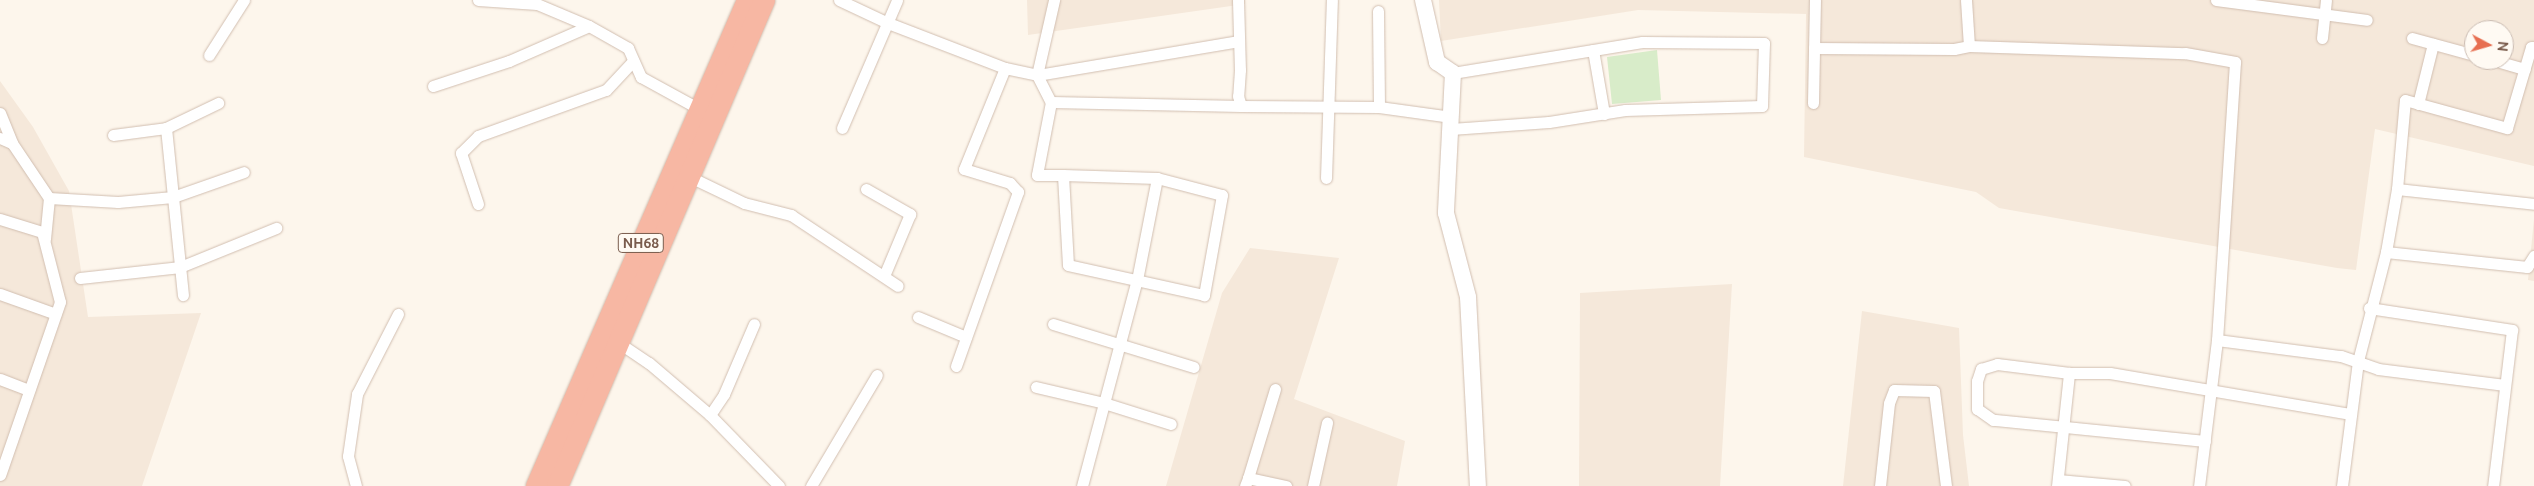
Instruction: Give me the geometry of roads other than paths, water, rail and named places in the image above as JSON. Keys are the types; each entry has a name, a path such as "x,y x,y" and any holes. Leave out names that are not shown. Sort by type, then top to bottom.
{"highway":[{"name":"NH68","path":"557,486 688,176 707,113 746,0"},
{"name":"NH68","path":"536,486 707,113 764,0"}],"street":[{"path":"209,55 244,0"},
{"path":"478,0 537,4 589,26 628,48 641,77 707,113"},
{"path":"839,0 888,23 1004,68 1037,75 1239,41"},
{"path":"842,128 897,0"},
{"path":"1054,0 1037,75 1051,102 1036,174 1157,178 1222,195 1204,295 1068,265 1063,175"},
{"path":"1238,0 1238,96 1241,106"},
{"path":"1326,178 1326,107 1332,0"},
{"path":"1051,102 1379,107 1451,123 1550,122 1604,114 1762,106 1764,43 1642,42 1453,73 1437,62 1423,0"},
{"path":"1813,103 1815,0"},
{"path":"1966,0 1969,46"},
{"path":"2216,0 2266,3 2366,20"},
{"path":"2322,38 2326,0"},
{"path":"1378,11 1379,107"},
{"path":"433,86 509,61 589,26"},
{"path":"2412,38 2464,52"},
{"path":"2418,104 2433,44"},
{"path":"1814,48 1954,49 1969,46 2185,53 2234,62 2217,340 2199,486"},
{"path":"2342,486 2358,361 2370,308 2386,252 2397,189 2405,100 2507,128 2531,46 2534,47"},
{"path":"1593,50 1604,114"},
{"path":"478,204 461,153 478,136 606,90 633,61"},
{"path":"2514,66 2525,69"},
{"path":"956,366 1018,192 1010,183 964,169 1004,68"},
{"path":"1453,73 1446,213 1468,297 1478,486"},
{"path":"113,135 166,128 218,103"},
{"path":"0,113 12,143 49,198 45,242"},
{"path":"166,128 183,296"},
{"path":"0,138 12,143"},
{"path":"49,198 118,202 173,197 244,172"},
{"path":"688,176 744,202 792,215 825,240 898,286"},
{"path":"1082,486 1137,280 1157,178"},
{"path":"866,189 910,214 884,276"},
{"path":"2397,189 2534,204"},
{"path":"0,219 42,232 60,302 1,467"},
{"path":"80,278 180,268 276,228"},
{"path":"2386,252 2527,267 2534,256"},
{"path":"0,294 56,314"},
{"path":"2370,308 2512,330 2494,486"},
{"path":"356,486 348,456 357,394 398,314"},
{"path":"918,317 966,337"},
{"path":"710,415 724,394 754,324"},
{"path":"1053,324 1194,368"},
{"path":"2217,340 2341,356 2378,369 2505,385"},
{"path":"619,343 649,363 710,415 779,486"},
{"path":"2205,441 1993,420 1982,415 1977,409 1977,381 1981,370 1997,364 2069,373 2110,373 2350,414"},
{"path":"2069,373 2062,426 2058,483 2125,486"},
{"path":"811,486 877,375"},
{"path":"0,379 29,390"},
{"path":"1036,387 1104,403 1171,424"},
{"path":"1275,389 1246,482 1286,486"},
{"path":"1880,486 1889,403 1894,390 1934,392 1946,486"},
{"path":"1313,486 1327,423"}]}
